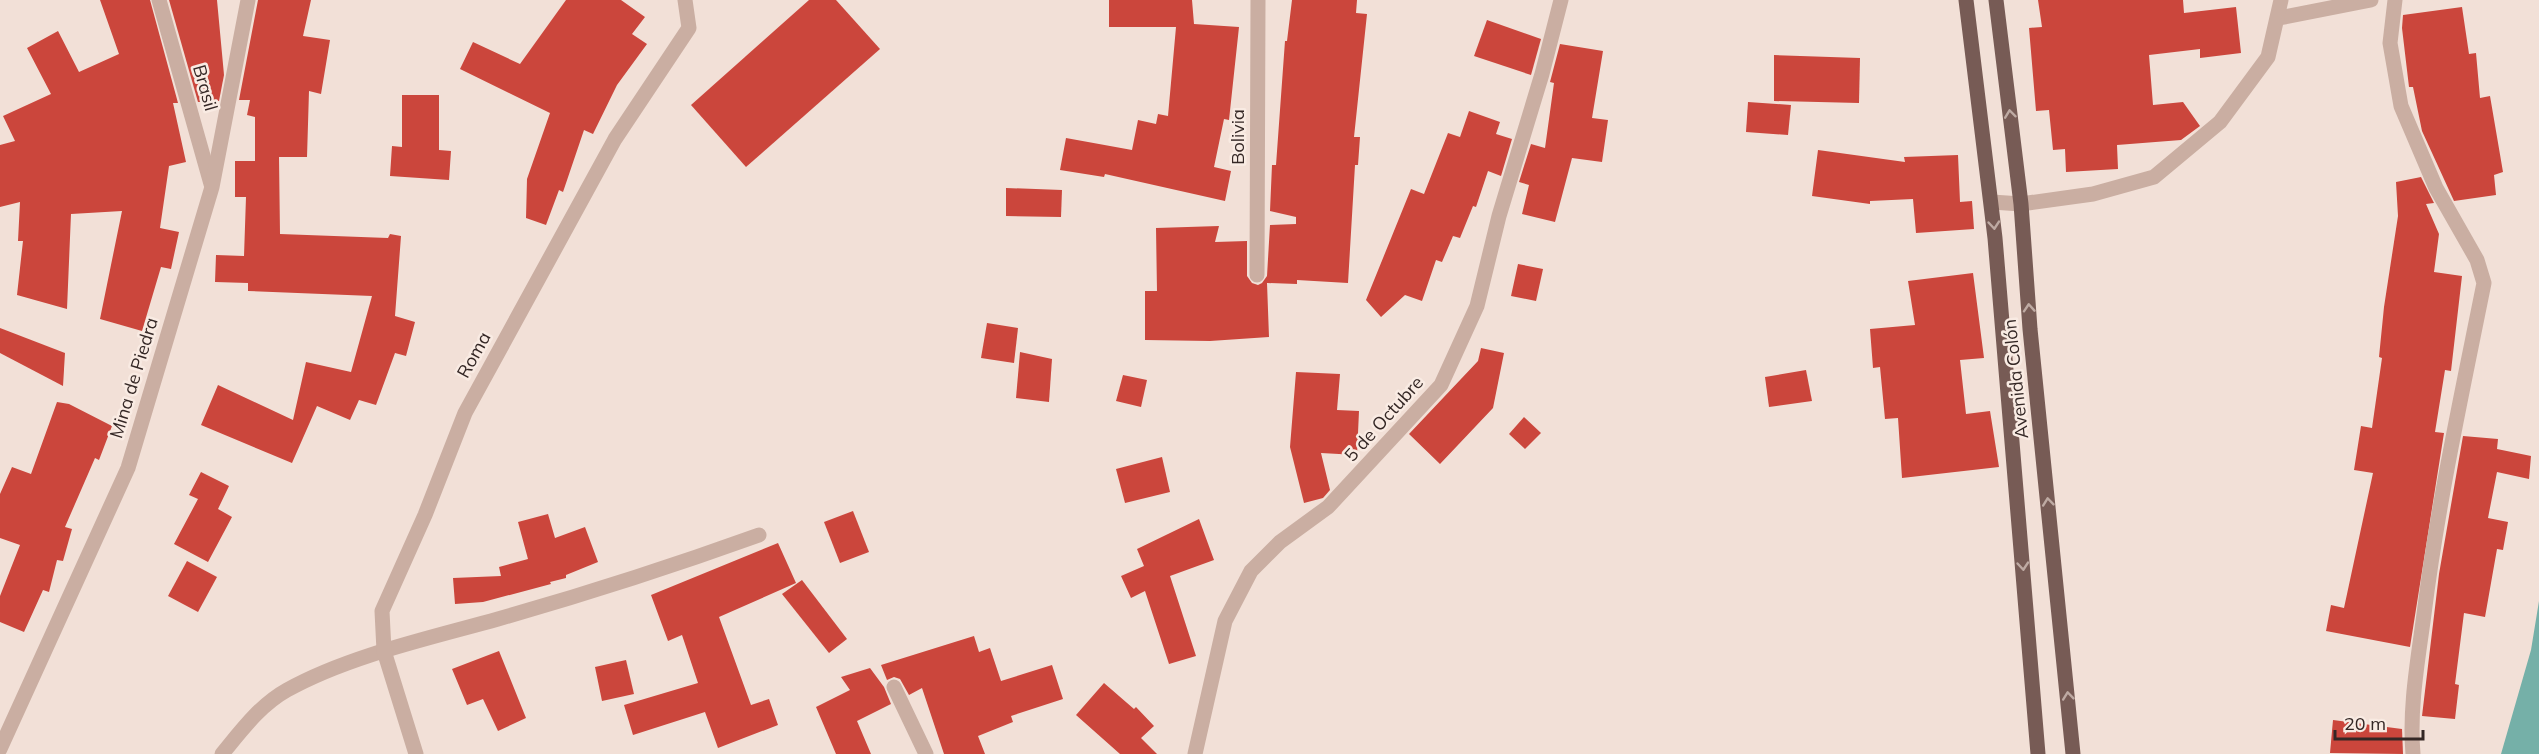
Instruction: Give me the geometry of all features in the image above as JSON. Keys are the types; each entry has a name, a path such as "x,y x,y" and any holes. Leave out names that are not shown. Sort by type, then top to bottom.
{"main road":[{"name":"Avenida Colón","path":"1966,0 1992,202 2038,754"},
{"name":"Avenida Colón","path":"1996,0 2021,204 2030,329 2073,754"}],"street":[{"name":"Brasil","path":"159,0 212,187"},
{"name":"Mina de Piedra","path":"0,749 128,468 212,187 248,0"},
{"name":"Roma","path":"416,754 384,651 382,611 425,515 465,413 615,139 689,28 685,0"},
{"name":"Bolivia","path":"1257,275 1258,0"},
{"name":"5 de Octubre","path":"1195,754 1225,621 1251,571 1280,542 1328,507 1441,385 1477,306 1498,216 1542,74 1561,0"},
{"path":"1992,202 2021,204 2093,194 2154,177 2220,122 2268,57 2279,18 2281,0"},
{"path":"2279,18 2371,0"},
{"path":"2395,0 2390,43 2401,106 2436,188 2477,261 2484,283 2436,523 2414,697 2411,729 2413,754"},
{"path":"222,754 253,717 286,690 384,651 671,567 759,535"},
{"path":"894,687 926,754"}],"water":[{"path":"2539,601 2539,754 2501,754 2531,650"}],"building":[{"path":"100,0 150,0 178,103 173,103 186,162 169,166 160,228 179,232 171,269 161,267 142,331 100,319 122,211 71,214 67,309 17,295 23,241 18,241 20,202 0,207 0,145 15,141 3,116 51,94 27,48 58,31 79,72 119,54"},
{"path":"169,0 217,0 224,75 219,101 198,102"},
{"path":"258,0 311,0 303,36 330,40 321,94 309,91 307,157 279,157 280,234 388,238 390,234 401,236 395,316 415,322 406,356 395,353 376,405 359,400 350,420 317,406 292,463 201,425 218,385 293,420 306,362 351,372 372,296 248,291 248,283 215,282 216,255 244,256 246,197 235,197 235,161 255,161 255,117 247,115 250,100 239,100"},
{"path":"566,0 621,0 645,17 632,34 647,44 617,85 593,134 584,130 563,192 559,190 546,225 526,218 527,179 550,113 460,69 473,42 520,64"},
{"path":"809,0 836,0 880,49 746,167 691,105"},
{"path":"1109,0 1192,0 1194,24 1239,27 1229,120 1224,119 1214,167 1231,171 1225,201 1105,174 1104,177 1060,170 1066,138 1132,150 1138,120 1156,124 1158,114 1168,116 1176,27 1109,27"},
{"path":"1292,0 1357,0 1356,13 1367,14 1354,137 1360,137 1358,165 1355,165 1348,283 1297,280 1297,284 1267,283 1269,337 1210,341 1145,340 1145,291 1157,291 1156,228 1219,226 1215,242 1247,241 1247,276 1252,283 1258,285 1267,276 1270,225 1296,224 1296,217 1270,211 1272,165 1276,165 1285,41 1287,41"},
{"path":"2038,0 2183,0 2184,13 2236,7 2241,53 2200,58 2200,49 2149,55 2153,105 2183,102 2200,126 2181,140 2117,145 2118,169 2066,172 2065,149 2053,150 2049,110 2036,111 2029,28 2042,27"},
{"path":"2462,7 2469,54 2476,53 2480,98 2490,96 2503,172 2494,175 2496,195 2454,201 2422,131 2413,87 2409,87 2402,28 2403,15"},
{"path":"1487,20 1541,39 1531,75 1474,56"},
{"path":"1560,44 1603,51 1592,118 1608,120 1602,162 1572,158 1555,222 1522,214 1529,185 1519,182 1531,144 1545,148 1554,83 1550,82"},
{"path":"1774,55 1860,58 1859,103 1774,101"},
{"path":"402,95 439,95 439,150 451,151 449,180 390,176 392,146 402,147"},
{"path":"1748,102 1791,105 1788,135 1746,132"},
{"path":"1469,111 1500,122 1496,134 1512,139 1501,176 1488,171 1476,207 1473,206 1460,238 1453,236 1442,262 1436,260 1422,301 1405,295 1381,317 1366,300 1411,189 1424,194 1448,133 1460,137"},
{"path":"1818,150 1905,162 1904,157 1958,155 1960,202 1972,201 1974,229 1916,233 1913,199 1870,201 1870,204 1812,196"},
{"path":"2421,177 2434,203 2426,204 2439,234 2434,272 2462,276 2451,371 2445,370 2435,432 2444,433 2410,647 2326,631 2331,605 2344,608 2373,473 2354,470 2361,426 2372,428 2382,358 2379,357 2384,307 2398,216 2396,182"},
{"path":"1006,188 1062,190 1061,217 1006,216"},
{"path":"1518,264 1543,269 1536,301 1511,296"},
{"path":"1973,273 1984,358 1960,360 1966,414 1990,411 1999,467 1902,478 1898,418 1885,419 1880,367 1873,368 1870,329 1915,325 1908,281"},
{"path":"987,323 1018,328 1014,363 981,358"},
{"path":"0,328 65,353 63,386 0,353"},
{"path":"1481,348 1504,353 1493,408 1440,464 1409,434 1478,361"},
{"path":"1020,352 1052,359 1049,402 1016,398"},
{"path":"1806,370 1812,401 1769,407 1765,377"},
{"path":"1296,372 1340,374 1337,410 1359,411 1357,455 1321,453 1330,490 1323,498 1304,503 1290,447"},
{"path":"1123,375 1147,380 1141,407 1116,401"},
{"path":"57,402 69,404 112,426 99,460 95,458 65,527 72,529 63,561 57,560 49,592 43,590 24,632 0,622 0,596 20,545 0,538 0,494 12,467 31,474"},
{"path":"1524,417 1541,433 1525,449 1509,434"},
{"path":"2463,436 2498,439 2497,449 2531,456 2529,479 2497,472 2488,518 2508,522 2503,550 2497,549 2485,617 2464,613 2455,684 2459,685 2455,719 2422,716 2439,574"},
{"path":"1162,457 1170,492 1125,503 1116,469"},
{"path":"201,472 229,486 218,509 232,517 208,562 174,544 198,499 189,495"},
{"path":"853,511 869,552 840,563 824,522"},
{"path":"548,514 555,538 585,527 598,562 566,575 566,578 550,582 551,584 483,602 455,604 453,578 501,576 499,567 528,559 518,522"},
{"path":"1199,519 1214,560 1170,576 1196,656 1169,664 1145,591 1131,598 1121,576 1144,566 1137,549"},
{"path":"778,543 796,583 719,617 751,705 769,699 778,725 718,748 705,712 633,735 624,705 698,683 682,635 668,641 651,595"},
{"path":"187,561 217,577 198,612 168,596"},
{"path":"802,580 847,639 829,653 782,594"},
{"path":"974,636 979,652 990,648 1001,681 1052,665 1063,699 1011,716 1013,722 978,736 985,754 944,754 922,688 909,695 900,679 894,677 887,680 881,665"},
{"path":"499,651 526,718 498,731 483,699 467,705 452,669"},
{"path":"626,660 634,694 602,701 595,667"},
{"path":"870,668 884,687 891,704 857,721 871,754 836,754 816,707 850,690 841,677"},
{"path":"1104,683 1134,709 1136,707 1154,726 1141,738 1157,754 1120,754 1076,715"},
{"path":"2333,720 2402,729 2403,754 2330,753"}]}
